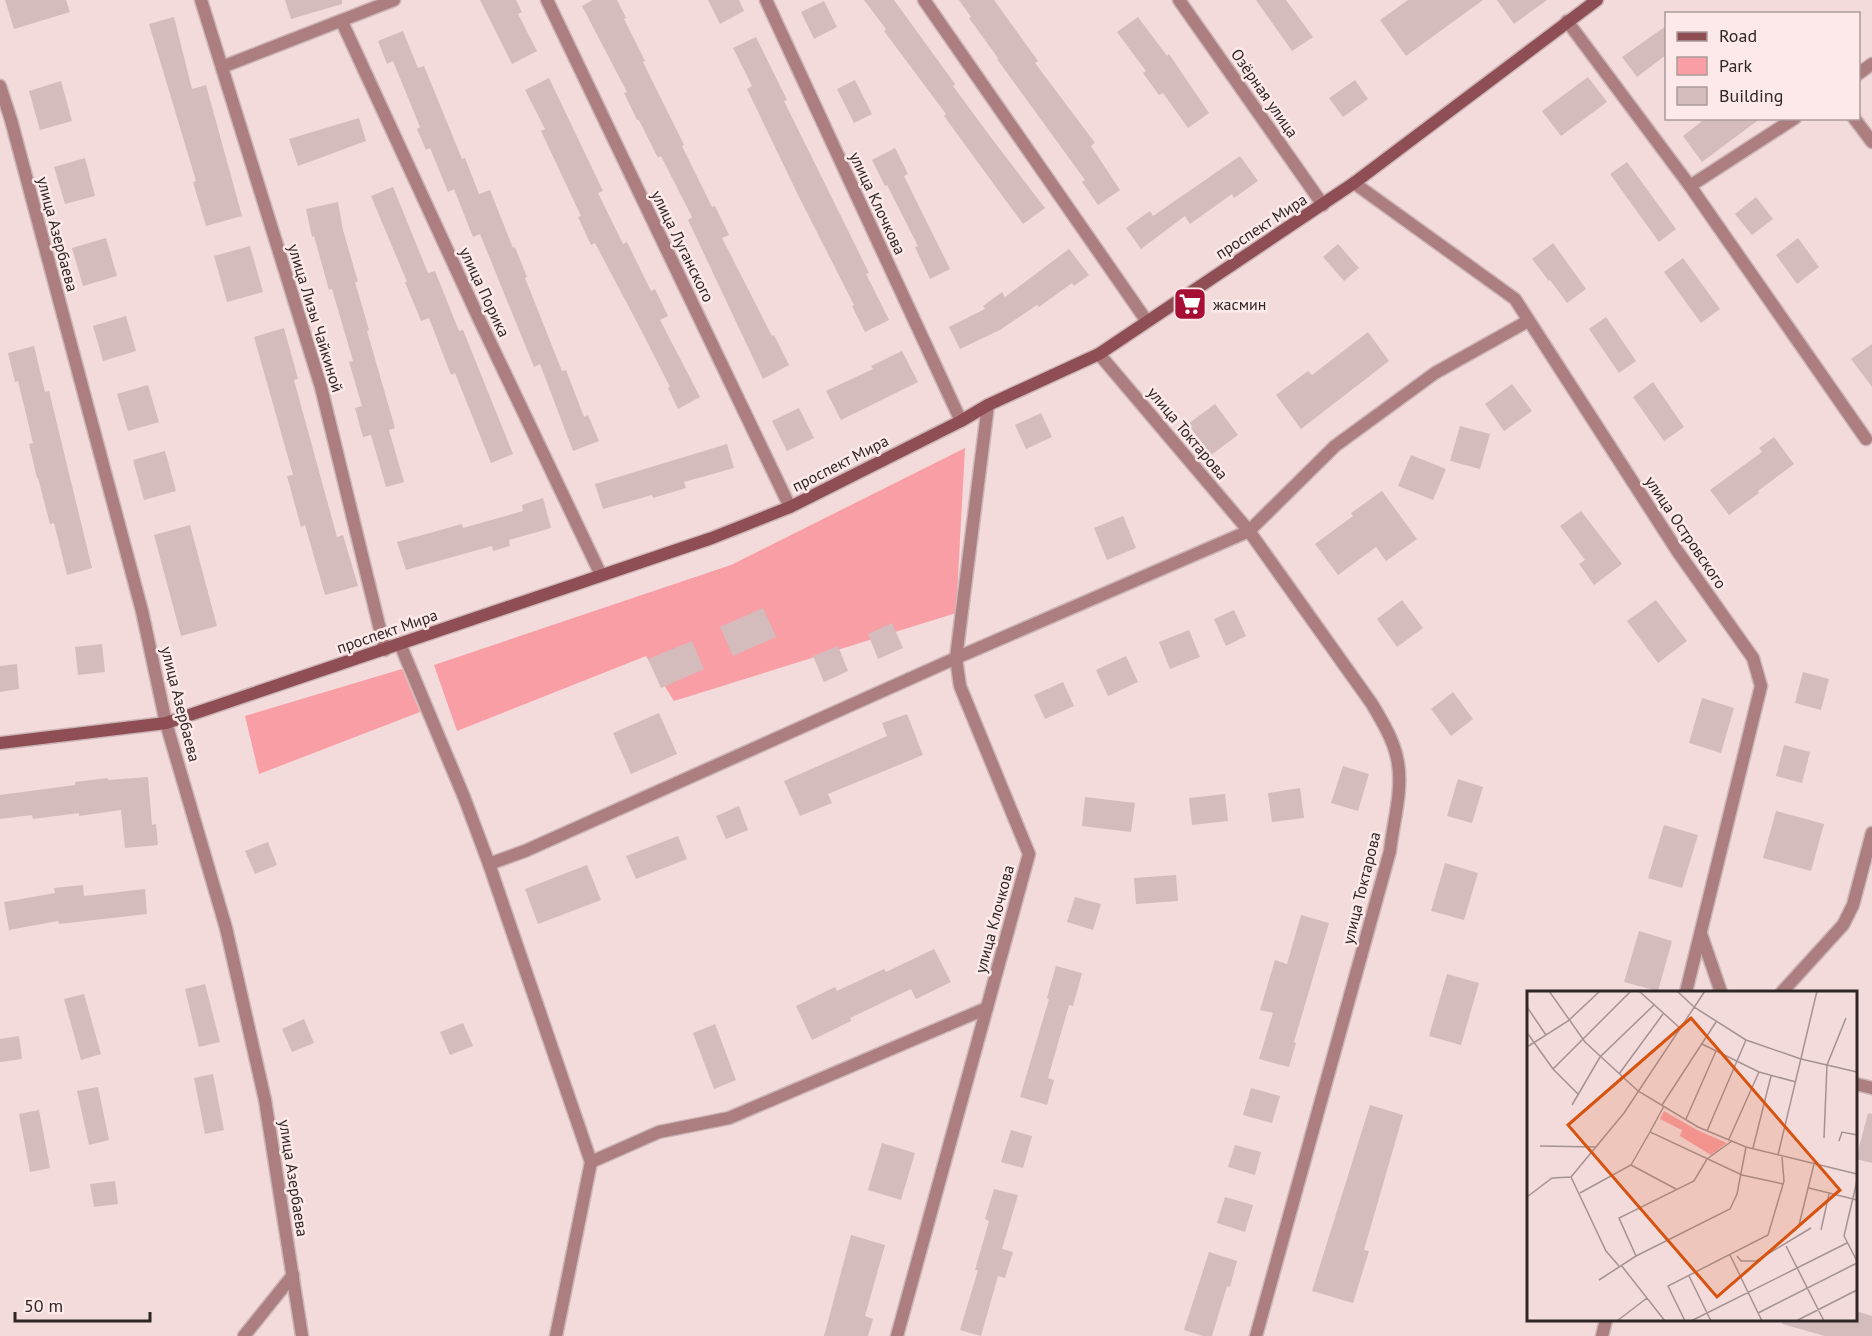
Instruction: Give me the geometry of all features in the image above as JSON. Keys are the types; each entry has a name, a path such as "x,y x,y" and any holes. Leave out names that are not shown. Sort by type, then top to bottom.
{"main road":[{"name":"проспект Мира","path":"0,743 166,723 712,538 790,507 961,421 988,405 1099,354 1146,320 1354,183 1597,0"}],"street":[{"name":"улица Лизы Чайкиной","path":"201,0 321,387 385,650"},
{"path":"222,68 394,0"},
{"name":"улица Луганского","path":"547,0 790,507"},
{"name":"улица Клочкова","path":"766,0 961,421"},
{"path":"924,0 1146,320"},
{"name":"Озёрная улица","path":"1179,0 1323,205"},
{"path":"1567,21 1690,186 1866,439"},
{"name":"улица Порика","path":"342,22 480,321 601,575"},
{"name":"улица Азербаева","path":"0,86 5,121 142,611 166,723 226,928 265,1100 302,1336"},
{"path":"1690,186 1793,120"},
{"path":"1856,120 1872,142"},
{"name":"улица Островского","path":"1354,183 1515,299 1678,552 1753,658 1761,686 1686,991"},
{"path":"489,864 525,851 956,658 1249,531 1335,446 1435,374 1528,321"},
{"name":"улица Токтарова","path":"1099,354 1249,531 1372,704 1387,730 1398,759 1399,785 1390,851 1256,1336"},
{"name":"улица Клочкова","path":"897,1336 1029,854 960,686 956,658 988,405"},
{"path":"400,644 464,797 489,864 591,1162 556,1336"},
{"path":"1784,991 1843,926 1853,905 1872,833"},
{"path":"1701,933 1720,991"},
{"path":"591,1162 659,1132 729,1118 987,1008"},
{"path":"1857,1084 1872,1088"},
{"path":"244,1336 293,1275"},
{"path":"1602,1336 1606,1321"}],"green space":[{"path":"965,448 956,613 674,701 646,656 457,731 434,665 731,565"},
{"path":"402,669 420,712 259,774 245,716"}],"building":[{"path":"5,0 66,0 70,12 14,29"},
{"path":"285,0 342,0 342,4 291,19"},
{"path":"480,0 516,0 522,12 518,14 537,51 512,64"},
{"path":"593,0 617,0 645,61 643,62 684,145 682,146 712,207 715,206 729,235 722,238 789,365 763,379 688,220 692,217 661,156 658,158 637,120 624,93 627,92 582,6"},
{"path":"708,0 739,0 744,11 720,24"},
{"path":"864,0 894,0 955,84 953,86 1045,208 1023,224 944,116 946,114 884,31 886,29"},
{"path":"959,0 994,0 1038,61 1035,63 1095,143 1091,146 1120,190 1098,205 1082,182 1085,180 997,59"},
{"path":"1256,0 1286,0 1313,37 1292,51"},
{"path":"1408,0 1483,0 1406,56 1380,20"},
{"path":"1497,0 1547,0 1514,24"},
{"path":"824,1 837,27 814,39 801,12"},
{"path":"174,17 192,89 206,85 242,216 206,226 193,182 196,181 149,24"},
{"path":"1138,17 1167,56 1169,54 1209,113 1188,128 1163,93 1159,95 1143,73 1146,71 1117,32"},
{"path":"1665,27 1665,56 1637,77 1622,57"},
{"path":"403,31 418,68 424,66 462,159 465,158 479,194 490,190 527,277 525,278 562,371 566,370 584,417 588,415 599,441 573,451 540,364 534,367 480,234 473,237 454,189 448,192 430,148 426,150 417,129 420,127 393,61 387,64 378,41"},
{"path":"756,37 787,100 784,101 869,273 866,274 889,320 865,332 852,306 854,305 747,89 752,86 733,48"},
{"path":"1588,77 1607,102 1561,136 1542,111"},
{"path":"549,78 603,191 598,193 623,244 627,242 651,291 655,289 668,316 660,320 700,397 678,409 668,388 670,387 595,243 591,245 578,217 581,216 541,131 545,129 525,90"},
{"path":"855,80 872,114 854,123 837,89"},
{"path":"1355,80 1368,99 1343,117 1329,98"},
{"path":"61,81 72,121 40,130 29,91"},
{"path":"359,118 366,141 298,166 289,139"},
{"path":"1703,120 1758,120 1702,162 1683,136"},
{"path":"895,148 908,174 904,176 950,269 930,279 915,247 918,246 872,160"},
{"path":"1240,156 1258,181 1234,198 1232,194 1190,224 1185,216 1141,249 1126,228 1150,211 1153,216"},
{"path":"85,158 95,196 65,204 54,167"},
{"path":"1627,162 1676,229 1659,242 1610,174"},
{"path":"393,187 428,273 435,271 459,331 463,330 513,454 491,463 455,373 451,375 429,318 421,321 371,196"},
{"path":"1756,197 1773,219 1752,235 1735,214"},
{"path":"338,202 343,230 358,282 355,282 369,330 367,331 395,428 389,430 404,482 386,487 371,435 363,437 355,408 362,406 349,362 353,361 332,289 329,290 314,236 312,237 306,209"},
{"path":"106,238 117,276 83,286 72,248"},
{"path":"1798,238 1819,267 1797,284 1776,255"},
{"path":"1553,243 1586,289 1567,303 1532,259"},
{"path":"1338,244 1359,268 1344,281 1323,257"},
{"path":"250,246 263,292 227,302 214,256"},
{"path":"1069,249 1089,275 1074,286 1072,283 1039,307 1037,305 1000,330 960,349 949,327 985,309 983,306 1002,292 1005,297"},
{"path":"1683,258 1720,309 1701,323 1664,272"},
{"path":"126,316 136,351 103,361 93,326"},
{"path":"1606,317 1636,361 1619,373 1589,329"},
{"path":"284,328 298,379 294,380 337,537 343,535 358,586 325,595 305,525 301,527 287,476 293,475 254,337"},
{"path":"1368,332 1389,361 1301,429 1276,395 1308,371 1312,375"},
{"path":"1872,344 1872,387 1851,359"},
{"path":"34,346 45,392 49,391 92,568 67,575 54,523 50,524 37,478 29,444 33,443 18,381 15,382 8,353"},
{"path":"902,351 918,382 841,420 826,391 873,369 871,366"},
{"path":"1653,382 1684,427 1664,441 1633,397"},
{"path":"1512,384 1532,411 1504,431 1485,404"},
{"path":"148,385 159,422 128,431 117,394"},
{"path":"1215,404 1238,435 1211,455 1188,424"},
{"path":"799,408 814,438 787,451 772,421"},
{"path":"1041,413 1052,437 1026,449 1015,425"},
{"path":"1460,426 1490,434 1480,469 1450,461"},
{"path":"1774,437 1794,464 1729,515 1710,490 1762,452 1759,448"},
{"path":"727,444 734,468 684,482 686,488 603,509 595,484"},
{"path":"165,451 176,491 144,500 133,460"},
{"path":"1411,455 1446,469 1433,500 1398,486"},
{"path":"1382,491 1417,539 1386,561 1376,547 1338,575 1315,544 1353,516 1351,513"},
{"path":"543,498 551,528 509,540 510,546 493,551 492,546 406,570 397,542 462,524 463,528 523,511 522,505"},
{"path":"1581,511 1622,564 1594,585 1579,564 1585,560 1560,526"},
{"path":"1123,516 1136,548 1107,560 1094,528"},
{"path":"190,525 217,626 181,636 154,535"},
{"path":"1402,600 1423,628 1397,647 1377,619"},
{"path":"1656,600 1687,641 1658,663 1627,621"},
{"path":"763,608 776,637 733,656 720,627"},
{"path":"1234,610 1246,636 1226,646 1214,619"},
{"path":"892,623 903,648 878,659 868,634"},
{"path":"1189,630 1200,657 1170,669 1159,642"},
{"path":"692,641 704,669 661,688 648,659"},
{"path":"102,644 105,672 78,675 75,647"},
{"path":"838,646 848,671 824,682 813,656"},
{"path":"1126,656 1138,682 1108,696 1096,670"},
{"path":"17,664 19,689 0,692 0,666"},
{"path":"1803,672 1829,679 1821,710 1795,703"},
{"path":"1063,682 1074,706 1045,719 1034,695"},
{"path":"1453,692 1473,719 1451,736 1431,709"},
{"path":"1702,698 1734,708 1721,753 1689,743"},
{"path":"659,713 677,754 631,774 613,733"},
{"path":"907,714 923,755 828,794 832,803 800,816 784,781 887,736 882,723"},
{"path":"1784,745 1810,752 1802,783 1776,776"},
{"path":"1343,766 1369,774 1358,811 1331,803"},
{"path":"148,777 152,825 156,824 158,845 125,848 121,810 79,816 79,813 33,819 32,815 0,819 0,795 75,785 75,782"},
{"path":"1458,779 1483,787 1472,823 1447,816"},
{"path":"1300,788 1304,818 1272,822 1268,793"},
{"path":"1225,794 1228,821 1192,825 1189,798"},
{"path":"1085,797 1135,803 1131,832 1082,826"},
{"path":"739,806 748,830 726,839 716,816"},
{"path":"1776,811 1824,824 1811,871 1763,858"},
{"path":"1664,825 1698,835 1682,888 1648,878"},
{"path":"678,836 687,859 636,879 626,856"},
{"path":"268,842 277,865 255,874 245,851"},
{"path":"1445,863 1478,873 1464,920 1431,911"},
{"path":"587,865 601,900 538,924 525,889"},
{"path":"1176,875 1178,901 1136,904 1134,878"},
{"path":"83,885 84,896 145,889 147,914 59,924 58,921 9,930 4,902 55,893 54,888"},
{"path":"1075,897 1101,904 1093,930 1067,922"},
{"path":"1301,915 1329,923 1294,1042 1296,1043 1289,1067 1259,1059 1273,1013 1260,1010 1275,960 1287,964"},
{"path":"1639,931 1672,941 1658,991 1624,982"},
{"path":"934,949 951,982 916,999 911,989 850,1018 851,1021 812,1040 796,1006 835,987 837,991 884,969 886,972"},
{"path":"1056,966 1082,973 1073,1006 1069,1005 1048,1078 1054,1080 1047,1105 1020,1097 1049,999 1047,998"},
{"path":"1447,974 1479,983 1461,1045 1429,1036"},
{"path":"205,984 220,1042 199,1047 185,989"},
{"path":"84,994 101,1054 81,1060 64,999"},
{"path":"304,1019 314,1043 292,1052 282,1029"},
{"path":"463,1023 473,1046 450,1055 440,1032"},
{"path":"715,1024 736,1080 714,1089 693,1033"},
{"path":"19,1036 22,1059 0,1062 0,1039"},
{"path":"213,1074 224,1130 205,1134 194,1078"},
{"path":"98,1087 109,1140 89,1145 77,1091"},
{"path":"1251,1088 1280,1096 1272,1123 1243,1115"},
{"path":"1370,1105 1403,1115 1364,1250 1369,1251 1353,1303 1312,1291"},
{"path":"39,1110 50,1168 30,1172 19,1114"},
{"path":"1868,1113 1872,1114 1872,1163 1857,1159"},
{"path":"1011,1130 1032,1136 1023,1168 1001,1162"},
{"path":"882,1143 915,1153 901,1200 868,1190"},
{"path":"1235,1145 1261,1152 1255,1175 1228,1167"},
{"path":"115,1181 118,1204 94,1207 90,1184"},
{"path":"994,1189 1018,1195 1002,1249 1013,1252 1005,1278 998,1276 981,1336 960,1330 978,1270 975,1270 989,1221 985,1219"},
{"path":"1225,1197 1253,1205 1245,1232 1217,1223"},
{"path":"851,1235 885,1245 865,1316 873,1319 868,1336 824,1336"},
{"path":"1209,1252 1237,1261 1212,1336 1203,1336 1184,1330"},
{"path":"1857,1311 1872,1316 1872,1336 1825,1336 1782,1324 1783,1321 1857,1321"}],"place":[{"name":"жасмин","path":"1190,304"}]}
